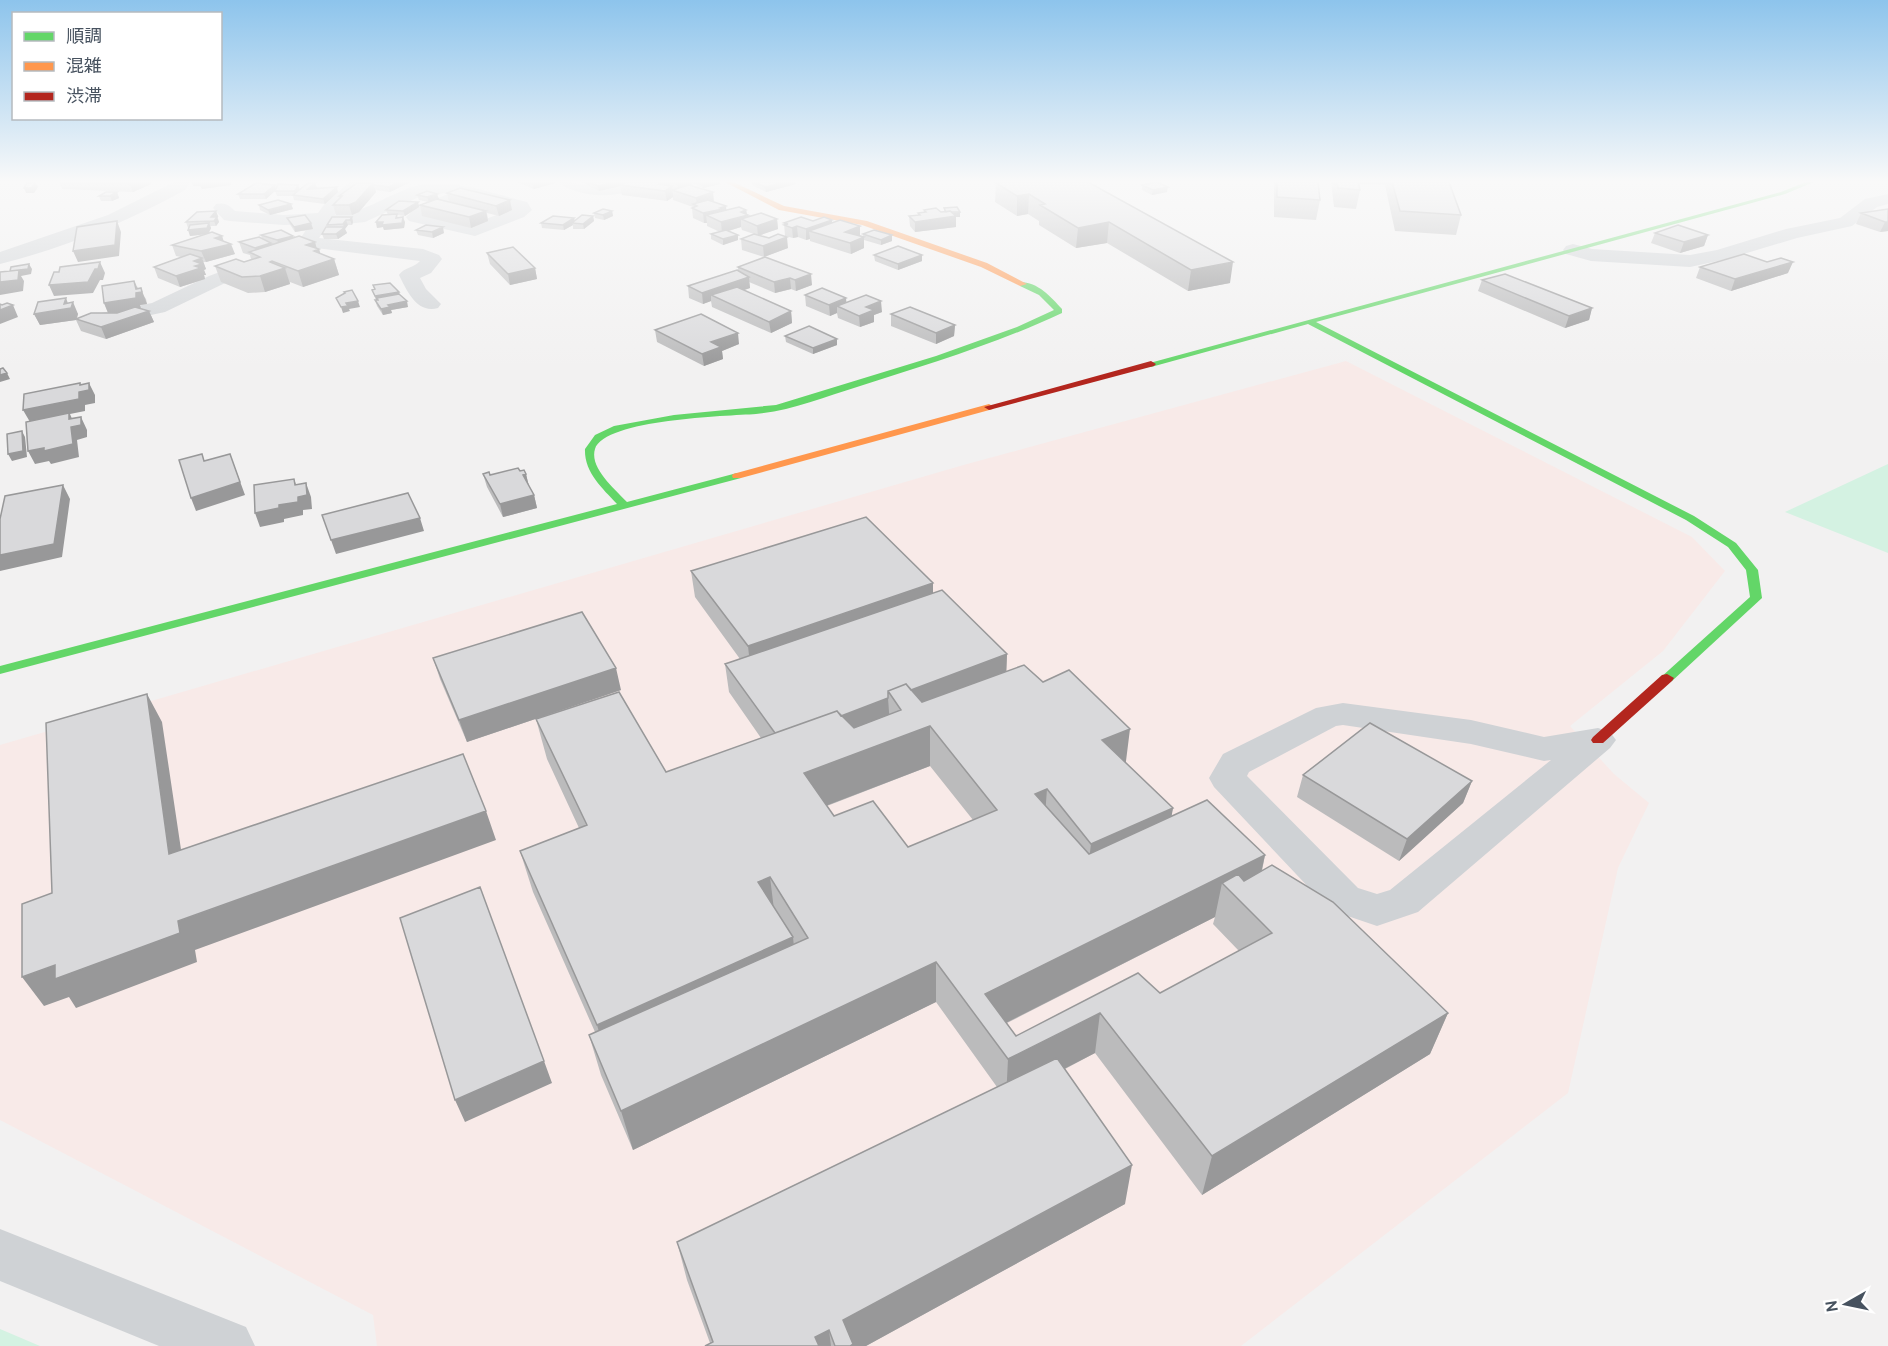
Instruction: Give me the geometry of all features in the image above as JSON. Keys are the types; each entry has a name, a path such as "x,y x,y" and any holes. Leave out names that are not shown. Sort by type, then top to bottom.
{"street":[{"path":"0,258 38,245"},
{"path":"296,249 300,245"},
{"path":"624,506 596,471 589,454 593,441 612,428 640,421 756,412 852,387 1039,323 1059,311 1042,293 984,265 925,245"},
{"path":"0,670 1311,323 1592,245"},
{"path":"1573,250 1591,255 1690,261 1752,245"},
{"path":"104,319 158,308 216,280 296,249 423,255 432,259 424,269 409,275 417,292 431,304"},
{"path":"1311,323 1690,518 1732,545 1752,570 1756,598 1598,740 1404,901 1377,910 1344,899 1227,778 1236,764 1328,716 1343,714 1471,732 1544,748 1598,740"},
{"path":"1503,740 1526,761 1538,790"},
{"path":"0,1255 227,1346"}],"shaded area":[{"path":"1346,361 1692,537 1725,571 1663,651 1570,726 1614,774 1649,803 1618,868 1568,1093 1241,1346 377,1346 373,1315 0,1120 0,745 967,464"}],"green space":[{"path":"1888,464 1888,553 1785,512"},
{"path":"0,1329 40,1346 0,1346"}],"building":[{"path":"74,245 115,245 115,245 73,251"},
{"path":"173,245 228,245 201,251"},
{"path":"247,245 265,245 255,248"},
{"path":"271,245 307,245 319,249 314,251 334,259 298,271 272,261 270,262 285,268 260,276 242,277 215,266 236,259 244,262 260,257 249,252"},
{"path":"1148,245 1202,245 1233,262 1191,270"},
{"path":"898,246 922,255 898,264 874,255"},
{"path":"513,247 535,268 508,274 487,253"},
{"path":"190,254 202,258 194,261 202,264 195,266 201,268 176,276 154,267"},
{"path":"1744,254 1767,262 1781,258 1793,262 1735,279 1700,267"},
{"path":"765,257 811,274 795,280 790,278 774,282 738,267"},
{"path":"100,262 98,269 95,269 88,282 49,285 54,272 59,272 60,267"},
{"path":"29,264 28,269 10,271 11,267"},
{"path":"19,270 18,280 0,282 0,272"},
{"path":"737,270 749,277 702,293 688,286"},
{"path":"1505,274 1592,308 1569,316 1482,280"},
{"path":"134,281 136,289 141,288 142,292 136,293 136,298 104,303 102,286"},
{"path":"390,283 399,292 375,296 372,290 375,289 373,285"},
{"path":"737,287 791,311 769,322 711,295"},
{"path":"822,288 846,298 829,305 805,295"},
{"path":"352,290 358,301 346,303 348,306 341,307 336,298"},
{"path":"399,294 407,301 381,309 375,300 378,300 377,298"},
{"path":"866,295 881,301 866,307 874,310 859,316 837,306"},
{"path":"66,298 64,304 73,302 71,308 34,314 38,302"},
{"path":"0,304 13,305 0,310"},
{"path":"135,307 149,311 101,327 76,319 91,313 117,313"},
{"path":"910,307 955,325 936,333 891,314"},
{"path":"701,314 738,333 711,342 721,347 702,354 655,330"},
{"path":"809,326 837,339 813,348 785,336"},
{"path":"3,368 7,373 0,375 0,369"},
{"path":"80,383 80,385 89,383 89,390 79,392 79,399 23,410 24,394"},
{"path":"69,413 69,419 81,417 81,425 71,427 73,444 44,451 44,448 28,451 26,422"},
{"path":"22,431 23,451 8,454 7,434"},
{"path":"202,454 204,461 230,454 240,482 191,498 179,460"},
{"path":"518,468 520,471 524,470 526,474 523,475 534,495 500,504 483,474 489,472 490,475"},
{"path":"294,479 295,485 306,483 307,495 298,497 298,502 279,505 279,508 255,513 254,485"},
{"path":"63,485 54,544 0,555 0,519 5,496"},
{"path":"408,493 420,518 331,540 322,515"},
{"path":"866,517 933,583 748,646 691,571"},
{"path":"942,590 1007,654 911,690 906,684 888,691 888,698 841,716 837,711 775,733 725,664"},
{"path":"582,612 616,668 459,720 433,658"},
{"path":"1024,665 1043,682 1069,670 1130,729 1102,740 1173,808 1091,844 1047,789 1035,794 1089,854 1207,800 1265,855 985,994 1016,1036 1138,973 1160,993 1272,933 1222,883 1238,874 1244,881 1272,865 1333,902 1448,1013 1212,1156 1100,1013 1008,1059 936,962 621,1111 589,1035 808,938 770,877 758,882 793,937 597,1025 520,851 587,825 536,719 619,692 666,772 837,711 854,728 901,710 888,691 906,684 922,702","holes":["930,726 997,810 908,847 873,801 834,816 804,773"]},
{"path":"147,694 169,854 463,754 486,811 178,921 180,933 55,979 55,965 22,977 22,904 52,893 46,723"},
{"path":"1370,723 1472,781 1407,839 1303,775"},
{"path":"480,887 544,1061 455,1100 400,918"},
{"path":"1057,1058 1132,1165 843,1320 853,1344 850,1346 835,1346 829,1330 815,1337 819,1346 705,1346 713,1342 677,1242"}],"traffic: fast":[{"path":"1151,364 1592,245"},
{"path":"625,506 596,473 592,465 590,449 598,437 617,428 643,422 777,408 939,358 1020,329 1059,311 1042,293 1023,284"},
{"path":"1311,323 1690,518 1732,545 1752,570 1756,598 1667,678"},
{"path":"0,670 737,476"}],"traffic: slow":[{"path":"926,245 984,265 1023,284"},
{"path":"737,476 989,407"}],"traffic: jam":[{"path":"989,407 1151,364"},
{"path":"1598,740 1667,678"}]}
